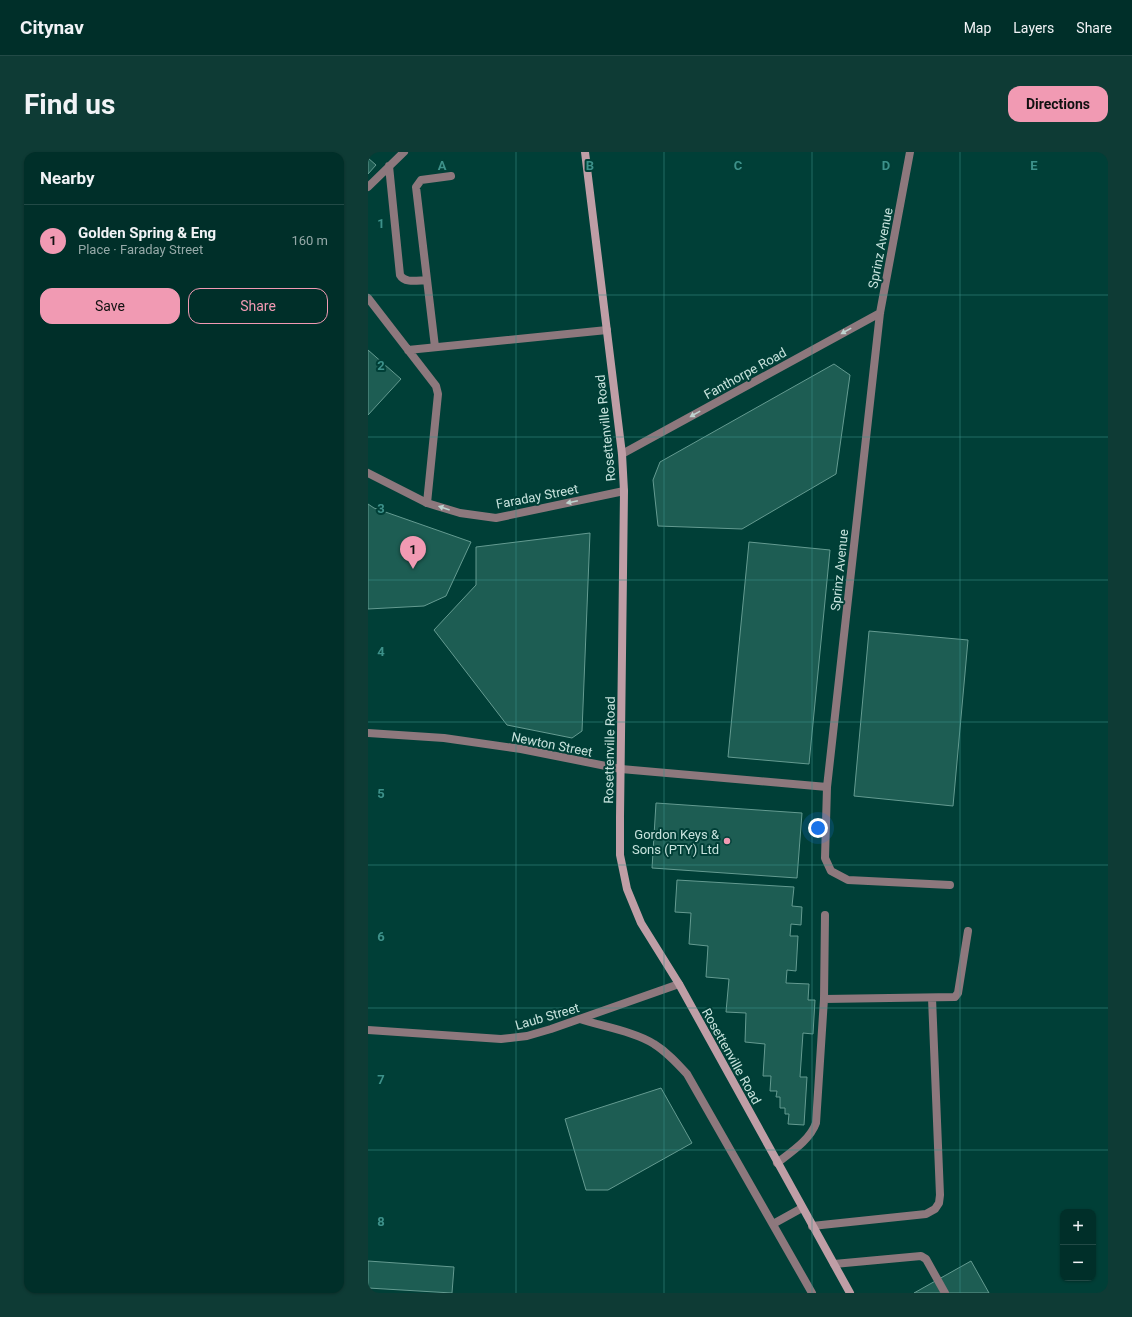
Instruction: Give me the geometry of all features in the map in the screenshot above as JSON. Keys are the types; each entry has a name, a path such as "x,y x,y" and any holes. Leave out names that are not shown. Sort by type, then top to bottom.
{"main road":[{"name":"Rosettenville Road","path":"585,152 622,454 624,491 620,855 627,889 641,923 679,984 850,1293"}],"street":[{"path":"368,187 404,152"},
{"name":"Sprinz Avenue","path":"910,152 880,312 827,787 825,858 831,871 848,880 950,885"},
{"path":"389,166 400,275 402,279 407,280 427,280"},
{"path":"435,347 416,186 420,180 451,176"},
{"path":"368,298 436,386 438,394 427,502"},
{"name":"Fanthorpe Road","path":"622,454 880,312"},
{"path":"408,350 607,330"},
{"name":"Faraday Street","path":"368,473 427,502 460,513 496,518 624,491"},
{"name":"Newton Street","path":"368,733 444,738 475,742 521,749 621,769 827,787"},
{"path":"777,1163 794,1150 808,1136 816,1123 824,999 825,915"},
{"path":"824,999 953,997 958,993 968,931"},
{"name":"Laub Street","path":"368,1030 501,1039 527,1036 580,1020 679,984"},
{"path":"812,1226 926,1214 932,1212 939,1203 939,1166 932,998"},
{"path":"580,1020 636,1036 653,1043 674,1060 686,1074 812,1293"},
{"path":"772,1224 802,1208"},
{"path":"834,1264 921,1256 926,1259 945,1293"}],"building":[{"path":"368,158 376,165 368,174"},
{"path":"368,350 401,379 368,415"},
{"path":"834,364 850,375 836,474 742,529 658,526 653,480 660,462"},
{"path":"368,504 374,508 471,542 446,596 424,606 368,609"},
{"path":"590,533 582,731 572,738 507,725 434,630 476,585 476,547"},
{"path":"749,542 830,550 809,764 728,757"},
{"path":"869,631 968,640 953,806 854,796"},
{"name":"Gordon Keys & Sons (PTY) Ltd","path":"656,803 802,813 797,878 652,868"},
{"path":"677,880 794,887 792,906 802,907 801,925 791,924 790,936 798,936 796,971 787,970 786,983 809,984 808,1000 815,1000 813,1034 803,1033 800,1077 807,1077 804,1125 788,1124 789,1114 785,1114 785,1108 780,1108 780,1097 776,1097 777,1091 770,1091 771,1076 763,1076 765,1044 745,1042 746,1013 726,1012 729,979 706,977 708,946 689,944 691,913 675,912"},
{"path":"661,1088 692,1143 608,1190 586,1190 565,1119"},
{"path":"368,1261 454,1267 452,1293 368,1288"},
{"path":"971,1261 989,1293 914,1293"}],"place":[{"name":"Golden Spring & Eng","path":"413,569"},
{"name":"Gordon Keys & Sons (PTY) Ltd","path":"727,841"}]}
